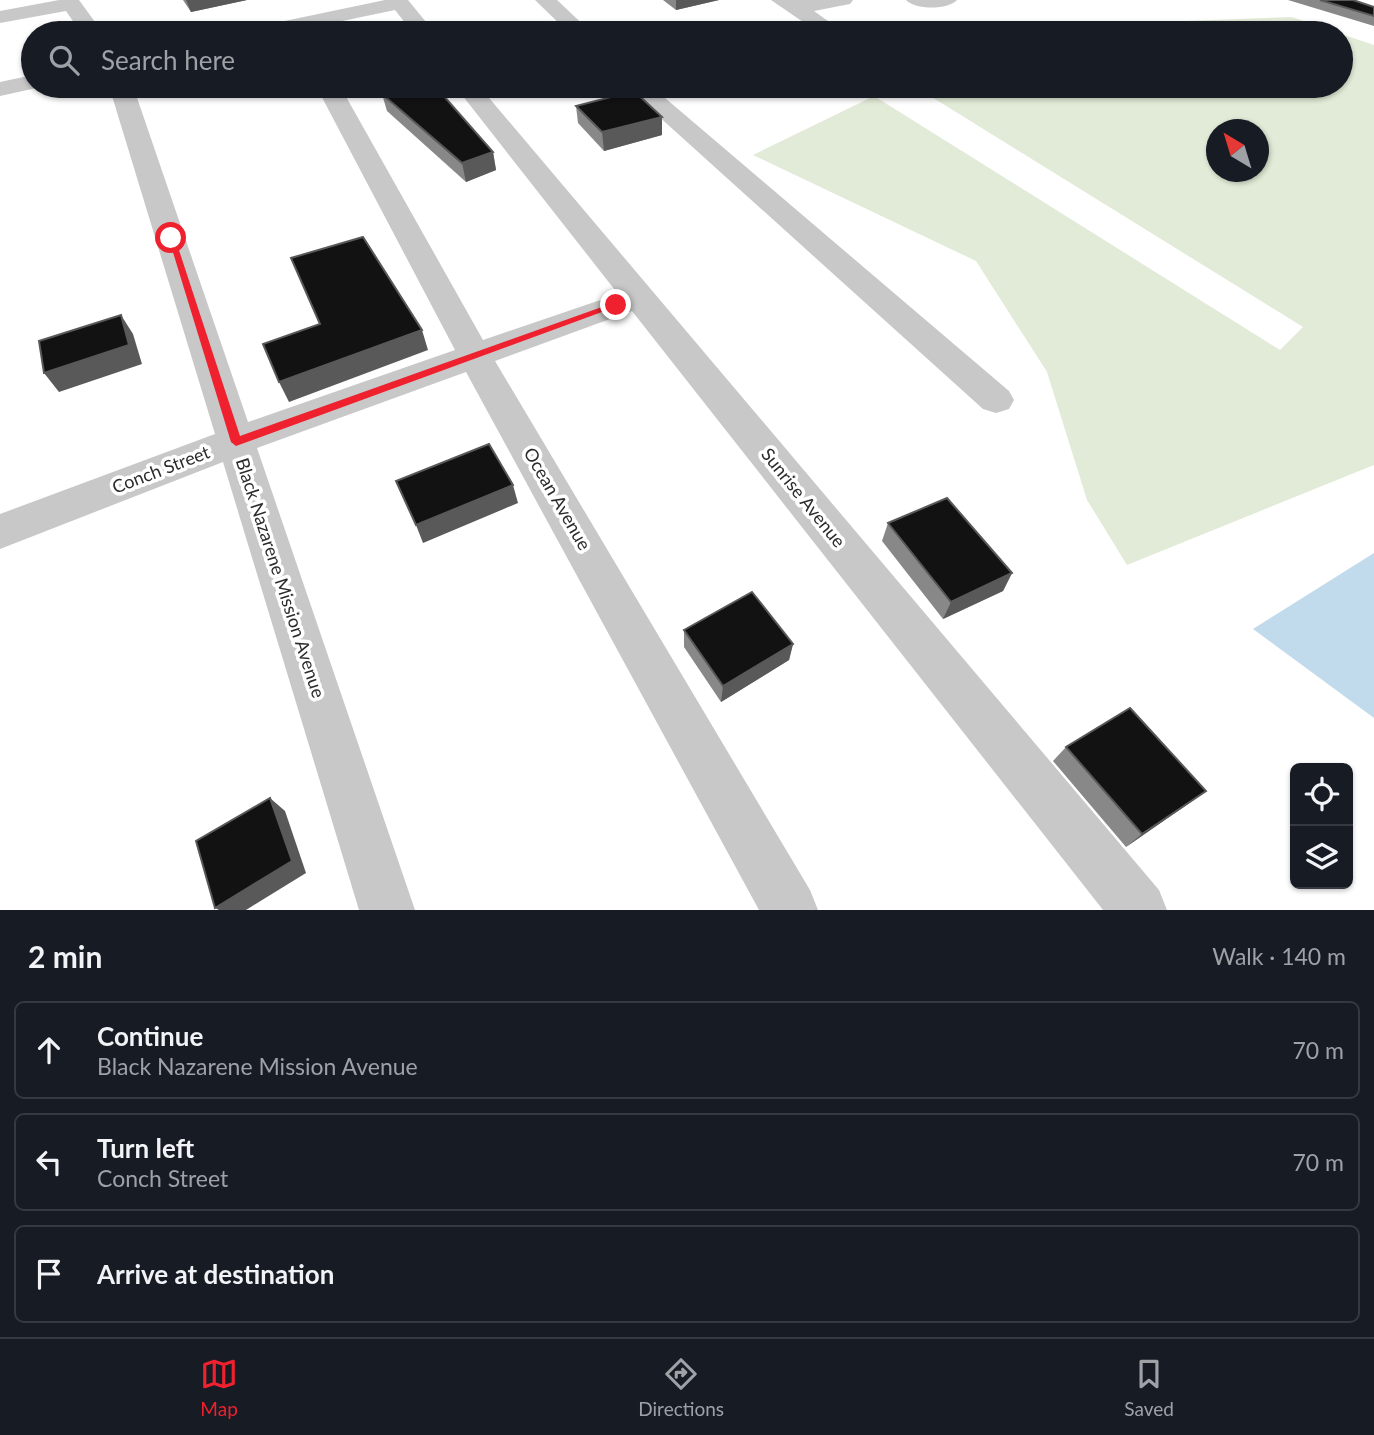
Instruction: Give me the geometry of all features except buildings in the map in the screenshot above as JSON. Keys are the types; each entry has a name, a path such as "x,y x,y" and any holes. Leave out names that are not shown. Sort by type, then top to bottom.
{"street":[{"path":"545,0 568,21"},
{"path":"788,4 843,0"},
{"path":"916,0 947,0"},
{"path":"0,17 70,2 83,21"},
{"path":"329,21 400,3 414,21"},
{"path":"788,4 816,21"},
{"path":"0,89 21,85"},
{"name":"Black Nazarene Mission Avenue","path":"125,98 387,910"},
{"name":"Ocean Avenue","path":"335,98 474,354 790,910"},
{"name":"Sunrise Avenue","path":"477,98 1139,910"},
{"path":"651,98 996,400"},
{"name":"Conch Street","path":"0,532 474,354 640,297"}],"green space":[{"path":"1292,17 1304,21 1186,21"},
{"path":"1353,38 1374,45 1374,465 1127,565 1087,500 1047,372 976,261 753,155 870,98 877,98 1280,350 1303,327 933,98 1353,98"}],"water":[{"path":"1374,553 1374,718 1253,629"}],"route":[{"path":"171,238 236,442 616,305"}]}
